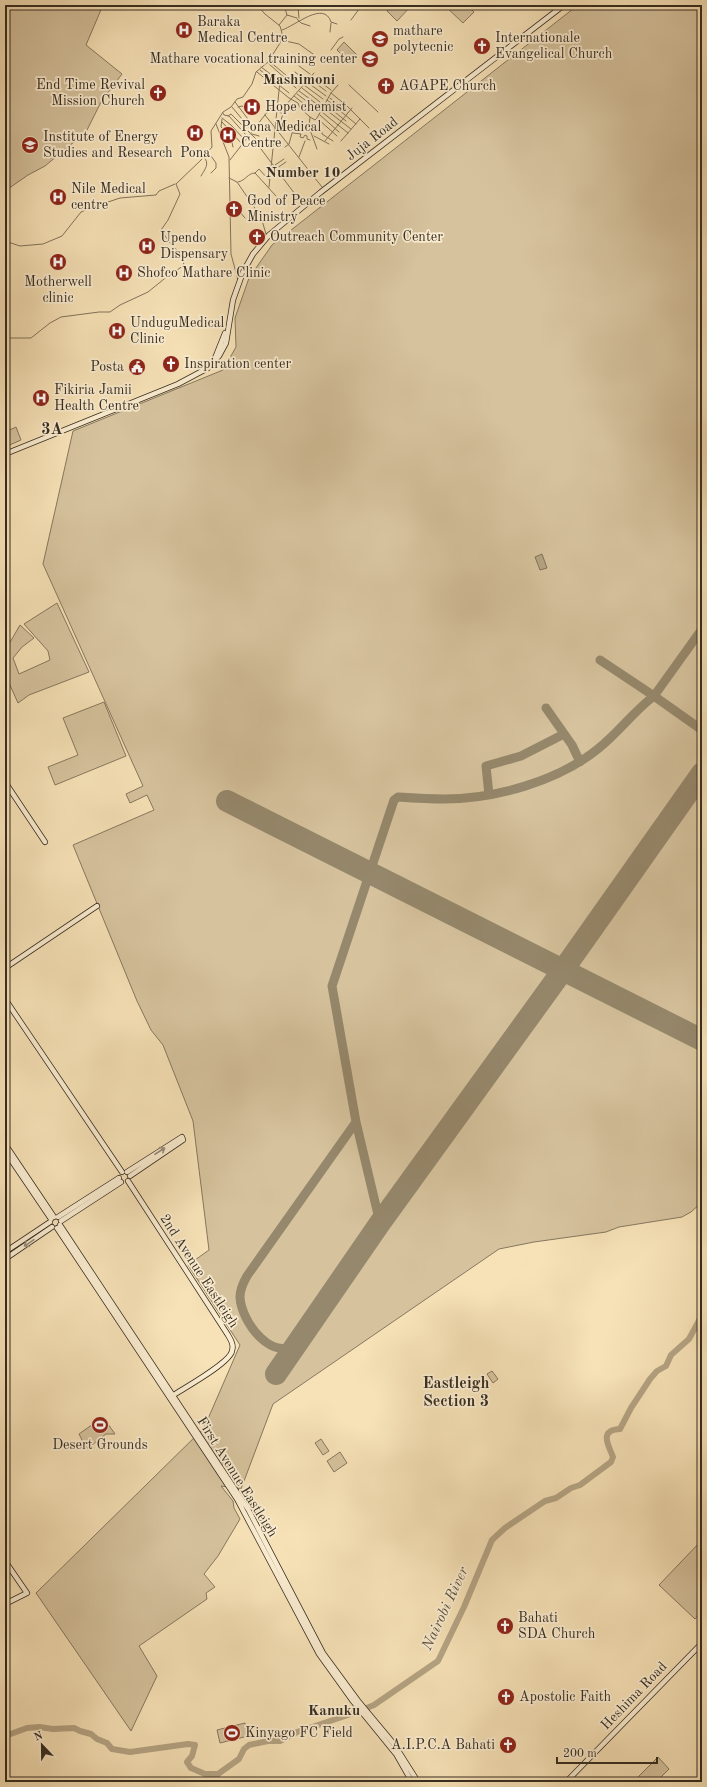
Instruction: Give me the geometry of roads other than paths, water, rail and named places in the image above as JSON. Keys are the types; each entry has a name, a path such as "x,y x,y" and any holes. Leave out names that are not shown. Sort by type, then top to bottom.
{"main road":[{"name":"Juja Road","path":"5,454 178,384 206,369 223,350 226,343 229,318 242,272 253,254 271,233 321,192 564,5"},
{"path":"5,782 45,842"},
{"path":"5,968 97,906"},
{"path":"5,999 122,1172 129,1174 183,1140 182,1137 129,1174 128,1181 120,1180 5,1252"},
{"path":"5,1144 55,1222"},
{"path":"5,1151 55,1222"},
{"path":"120,1180 122,1172"},
{"name":"2nd Avenue Eastleigh","path":"128,1181 228,1336 233,1348 227,1359 209,1373 172,1396"},
{"path":"5,1259 55,1222"},
{"name":"First Avenue Eastleigh","path":"55,1222 248,1509 323,1653 358,1704"},
{"name":"First Avenue Eastleigh","path":"55,1222 155,1378 237,1499 317,1650 358,1704 401,1754 418,1782"},
{"path":"5,1561 27,1593 5,1604"},
{"name":"Heshima Road","path":"566,1782 702,1644"},
{"name":"First Avenue Eastleigh","path":"365,1712 396,1754 412,1782"}],"waterway":[{"path":"5,338 31,338 50,323 61,317 110,312 120,305 148,292 183,266 185,258 170,243 161,230 168,220 180,194 176,184 212,147 211,131 223,112 231,107 237,99 243,97 252,84 256,72 268,62 280,43 282,33 280,26 265,14 257,5"},
{"path":"279,25 287,15 284,5"},
{"path":"351,20 362,5"},
{"path":"298,7 299,18"},
{"path":"282,30 309,16 322,13 327,16 331,22 337,24"},
{"path":"287,15 297,18"},
{"path":"297,19 301,23 310,26"},
{"path":"330,32 331,23"},
{"path":"331,50 339,39 343,37"},
{"path":"281,40 299,44 313,54"},
{"path":"269,61 299,86"},
{"path":"268,63 296,88"},
{"path":"299,66 310,74"},
{"path":"261,67 280,81 269,187"},
{"path":"260,70 289,93"},
{"path":"257,72 289,98 298,103 300,108 310,117 309,127 317,149"},
{"path":"295,72 305,80"},
{"path":"230,160 268,111 271,108 285,106 314,73"},
{"path":"312,76 331,90"},
{"path":"310,79 326,91"},
{"path":"307,82 326,96"},
{"path":"304,85 323,99"},
{"path":"310,117 315,120 317,118 331,93 338,85"},
{"path":"349,85 378,112"},
{"path":"302,88 320,102"},
{"path":"299,91 318,105"},
{"path":"331,93 347,106 369,128"},
{"path":"297,94 317,109"},
{"path":"294,96 313,111"},
{"path":"330,98 347,112"},
{"path":"327,100 356,124"},
{"path":"235,102 254,127"},
{"path":"238,107 242,106 245,108 252,102 256,103"},
{"path":"326,105 346,121"},
{"path":"232,107 252,131"},
{"path":"272,108 283,114 280,123 284,130 289,128"},
{"path":"325,141 352,108"},
{"path":"325,109 351,129"},
{"path":"322,112 348,133"},
{"path":"223,113 224,115 229,116 246,135"},
{"path":"228,116 231,114 250,133"},
{"path":"265,115 322,187"},
{"path":"320,115 339,132"},
{"path":"222,118 243,138"},
{"path":"222,119 221,127 231,137"},
{"path":"318,119 337,136"},
{"path":"341,141 360,119"},
{"path":"222,122 242,144"},
{"path":"309,123 333,141"},
{"path":"216,124 229,157 231,254 238,280"},
{"path":"289,144 294,126"},
{"path":"293,133 301,134 300,137 303,138 305,135 307,136 307,139 310,140"},
{"path":"221,134 226,138 231,138 233,147"},
{"path":"251,134 260,143 258,145 301,202"},
{"path":"252,134 259,136"},
{"path":"314,136 329,144"},
{"path":"299,157 305,141"},
{"path":"285,147 289,144"},
{"path":"208,152 216,163 216,168 211,173"},
{"path":"201,176 207,164 204,157"},
{"path":"275,165 284,159"},
{"path":"277,168 286,162"},
{"path":"255,173 259,169 268,179"},
{"path":"282,173 291,169"},
{"path":"238,182 250,174 255,173 276,196"},
{"path":"229,178 237,182 261,217 266,234"},
{"path":"5,241 20,246 43,244 62,236 81,212 120,198 156,195 159,191 175,184"},
{"path":"231,202 245,218"},
{"name":"Nairobi River","path":"5,1736 27,1728 74,1728 91,1734 97,1739 107,1743 112,1749 130,1752 188,1744 195,1745 192,1756 187,1762 191,1768 205,1774 218,1774 239,1759 244,1749 249,1745 268,1741 280,1741 297,1732 374,1705 438,1661 464,1607 492,1540 505,1528 545,1501 556,1498 571,1488 580,1485 611,1462 613,1457 608,1444 607,1435 613,1430 620,1429 631,1408 650,1379 657,1371 666,1366 671,1355 689,1339 702,1315"}],"place":[{"name":"Baraka Medical Centre","path":"184,30"},
{"name":"mathare polytecnic","path":"380,39"},
{"name":"Internationale Evangelical Church","path":"482,46"},
{"name":"Mathare vocational training center","path":"370,59"},
{"name":"AGAPE Church","path":"386,86"},
{"name":"End Time Revival Mission Church","path":"158,93"},
{"name":"Hope chemist","path":"252,107"},
{"name":"Pona","path":"195,133"},
{"name":"Pona Medical Centre","path":"228,135"},
{"name":"Institute of Energy Studies and Research","path":"30,145"},
{"name":"Nile Medical centre","path":"58,197"},
{"name":"God of Peace Ministry","path":"234,209"},
{"name":"Outreach Community Center","path":"257,237"},
{"name":"Upendo Dispensary","path":"147,246"},
{"name":"Motherwell clinic","path":"58,262"},
{"name":"Shofco Mathare Clinic","path":"124,273"},
{"name":"UnduguMedical Clinic","path":"117,331"},
{"name":"Inspiration center","path":"171,364"},
{"name":"Posta","path":"137,367"},
{"name":"Fikiria Jamii Health Centre","path":"41,398"},
{"name":"Desert Grounds","path":"100,1425"},
{"name":"Bahati SDA Church","path":"505,1626"},
{"name":"Apostolic Faith","path":"506,1697"},
{"name":"Kinyago FC Field","path":"232,1733"},
{"name":"A.I.P.C.A Bahati","path":"508,1745"}],"district":[{"name":"Mashimoni","path":"299,80"},
{"name":"Number 10","path":"303,173"},
{"name":"3A","path":"52,430"},
{"name":"Eastleigh Section 3","path":"456,1393"},
{"name":"Kanuku","path":"334,1711"}]}
